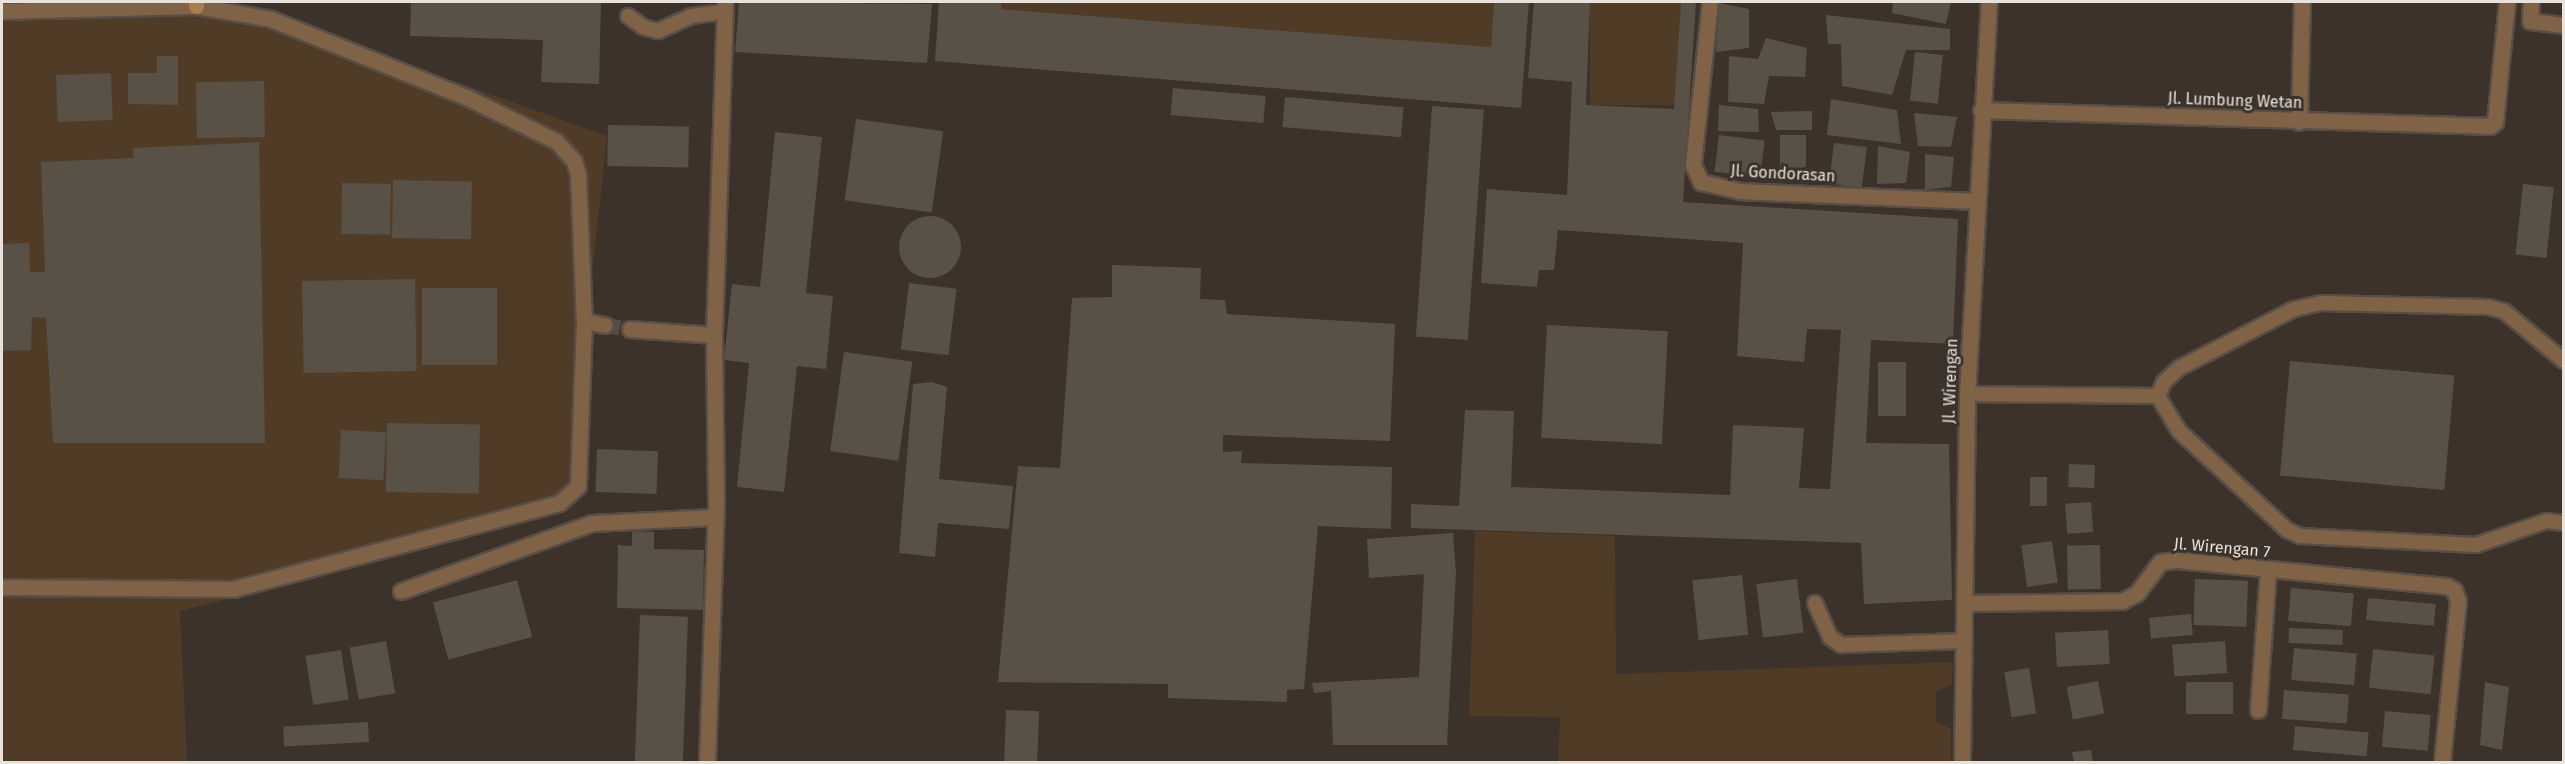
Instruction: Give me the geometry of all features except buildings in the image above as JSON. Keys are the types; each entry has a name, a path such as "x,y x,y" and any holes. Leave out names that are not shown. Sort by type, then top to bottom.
{"street":[{"name":"Jl. Gondorasan","path":"1710,2 1693,165 1701,182 1739,191 1977,201"},
{"name":"Jl. Wirengan","path":"1962,762 1966,603 1967,394 1981,110 1989,2"},
{"path":"2299,122 2302,2"},
{"name":"Jl. Lumbung Wetan","path":"1981,110 2487,127 2495,122 2507,2"},
{"path":"2531,2 2530,21 2564,25"},
{"path":"2,11 196,4 271,19 466,97 556,141 574,161 578,174 584,321 578,481 573,492 559,503 234,589 2,587"},
{"path":"707,762 715,517 714,335 725,7"},
{"path":"584,321 605,325"},
{"path":"630,328 714,335"},
{"path":"401,591 592,523 715,517"},
{"name":"Jl. Wirengan 7","path":"1966,603 2121,601 2137,593 2160,562 2166,560 2432,583 2454,590 2458,602 2442,762"},
{"path":"2258,710 2268,569"}],"lane":[{"path":"628,16 642,27 658,31 691,16 725,7"},
{"path":"2158,396 2179,368 2294,309 2321,303 2488,307 2504,311 2564,362"},
{"path":"1967,394 2158,396"},
{"path":"2158,396 2179,431 2287,530 2300,536 2476,545 2547,521 2564,524"},
{"path":"1815,603 1830,637 1841,645 1964,641"}],"shaded area":[{"path":"2,2 233,2 607,136 568,498 456,541 180,611 187,762 2,762"},
{"path":"1001,2 1494,2 1491,47 1001,9"},
{"path":"1590,2 1681,2 1681,105 1590,105"},
{"path":"1475,531 1615,536 1616,674 1953,662 1952,684 1936,692 1936,721 1951,729 1951,762 1558,762 1560,717 1469,716"}],"tunnel":[{"path":"605,325 630,329"}]}
